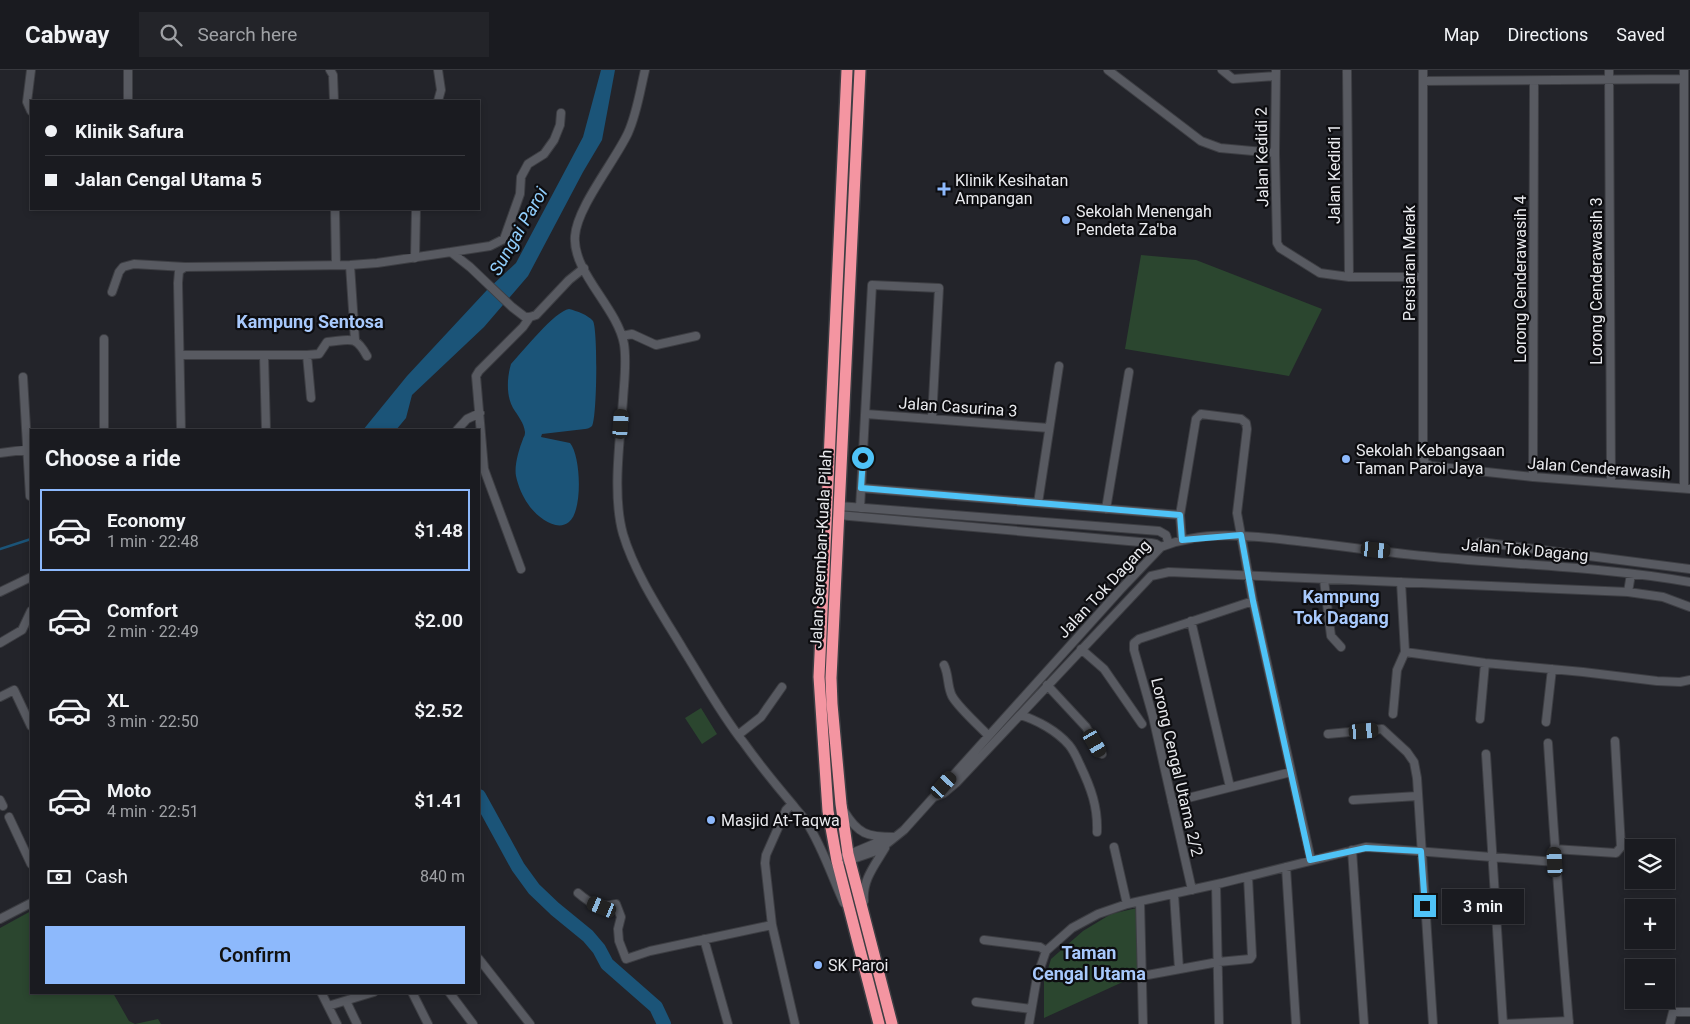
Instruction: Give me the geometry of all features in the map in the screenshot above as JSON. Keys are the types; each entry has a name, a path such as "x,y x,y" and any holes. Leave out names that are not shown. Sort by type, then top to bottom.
{"highway":[{"name":"Jalan Seremban-Kuala Pilah","path":"847,70 819,677 825,785 845,859 867,926 885,1023"},
{"name":"Jalan Seremban-Kuala Pilah","path":"860,70 831,678 845,859 855,931 885,1023"}],"street":[{"path":"30,109 27,102 31,70"},
{"path":"128,70 128,100"},
{"path":"438,70 441,90 438,100"},
{"path":"645,70 629,130 586,205 575,234 577,253 614,319 622,336 625,352 618,495 619,516 623,534 631,557 660,612 716,703 738,735 807,822 819,845 855,931"},
{"path":"1108,70 1201,141 1220,148 1275,153"},
{"path":"1222,70 1233,79 1276,73"},
{"name":"Jalan Kedidi 1","path":"1347,70 1349,277"},
{"name":"Persiaran Merak","path":"1423,70 1423,456"},
{"path":"331,72 334,100"},
{"name":"Jalan Kedidi 2","path":"1276,73 1277,243 1288,254 1320,273 1349,277"},
{"path":"1423,81 1534,81 1609,74 1684,74 1687,489"},
{"name":"Lorong Cenderawasih 3","path":"1609,74 1611,483"},
{"name":"Lorong Cenderawasih 4","path":"1533,477 1534,81"},
{"path":"112,292 119,272 123,267 134,264 185,267 350,265 415,258 490,246 504,239 520,194 521,177 528,164 544,154 554,140 560,125 560,113"},
{"path":"335,210 336,265"},
{"path":"415,258 416,210"},
{"path":"451,252 525,317 536,315 569,280 584,268"},
{"path":"350,265 354,340"},
{"path":"181,429 178,283 179,271 185,267"},
{"path":"1349,277 1423,277"},
{"path":"860,508 872,285 939,288 932,419"},
{"path":"521,569 484,469 476,376 478,371 523,327 530,317"},
{"path":"622,336 632,334 656,345 696,336"},
{"path":"104,339 104,429"},
{"path":"180,356 319,354 327,342 354,340 360,343 367,356"},
{"path":"264,355 266,429"},
{"path":"308,355 311,398"},
{"path":"1038,503 1059,366"},
{"path":"1106,509 1129,372"},
{"path":"23,377 30,450 30,496"},
{"path":"457,429 467,420 480,413"},
{"name":"Jalan Casurina 3","path":"866,414 1049,428"},
{"path":"1182,540 1180,515 1196,419 1201,414 1241,419 1246,423 1248,429 1237,512 1253,601 1310,860"},
{"path":"0,453 30,450"},
{"name":"Jalan Cenderawasih","path":"1423,456 1425,463 1431,466 1533,477 1687,489"},
{"path":"861,488 1180,515"},
{"path":"838,510 860,508 1159,531 1166,535 1169,544"},
{"path":"838,510 1150,543 1156,544 1161,548"},
{"name":"Jalan Tok Dagang","path":"845,859 876,843 891,839 904,830 1121,589 1161,548 1169,544 1182,540 1241,535 1434,557 1550,565 1690,582"},
{"path":"1480,542 1690,569"},
{"path":"1550,565 1552,551"},
{"path":"933,798 944,793 956,782 1151,576 1169,572 1628,592 1663,597 1690,607"},
{"path":"1628,592 1631,574"},
{"path":"0,592 30,577"},
{"path":"1324,580 1331,636 1341,647"},
{"path":"1393,714 1397,670 1404,652 1401,582"},
{"path":"1230,787 1191,621 1253,601"},
{"path":"0,643 22,630 30,613"},
{"name":"Lorong Cengal Utama 2/2","path":"1191,621 1139,639 1134,643 1134,650 1153,717 1192,890"},
{"path":"1081,649 1104,669 1142,724"},
{"path":"1404,652 1485,663 1657,681 1680,682 1690,680"},
{"path":"1480,719 1485,663"},
{"path":"944,665 948,672 949,687 953,698 988,735"},
{"path":"1546,722 1552,669"},
{"path":"1047,685 1086,726 1102,754"},
{"path":"738,735 761,718 782,686"},
{"path":"0,697 14,690 30,724"},
{"path":"1020,715 1033,719 1069,744 1094,798 1098,819 1097,832"},
{"path":"1328,734 1382,729 1407,752 1414,762 1418,796 1433,1024"},
{"path":"1554,848 1616,853 1620,847 1615,741"},
{"path":"1486,754 1503,1024 1569,1022 1555,862 1548,743"},
{"path":"1172,802 1291,772"},
{"path":"1353,800 1418,796"},
{"path":"792,804 786,810 766,855 765,863 772,925 795,1024"},
{"path":"841,804 851,823 861,832 891,839 866,882 864,889 867,926"},
{"path":"8,817 30,862"},
{"path":"1114,848 1127,904"},
{"path":"1029,1024 1037,977 1046,951 1072,928 1098,914 1127,904 1216,885 1310,860 1366,848 1555,862"},
{"path":"1352,850 1364,1024"},
{"path":"1286,867 1296,1024"},
{"path":"1142,976 1218,962 1246,960 1252,956 1248,877"},
{"path":"1216,885 1219,1024"},
{"path":"578,893 587,901 602,907 616,904 621,917 618,929 619,941 626,958 650,951 772,925"},
{"path":"1174,894 1179,969"},
{"path":"1140,901 1143,1024"},
{"path":"0,919 30,904"},
{"path":"704,940 728,1024"},
{"path":"984,940 1040,946 1046,951"},
{"path":"480,960 530,1024"},
{"path":"322,994 337,1024"},
{"path":"328,1006 368,994"},
{"path":"413,994 428,1024"},
{"path":"450,994 473,1024"},
{"path":"346,1001 357,1024"},
{"path":"976,1002 1031,1009"},
{"path":"1670,1024 1673,1012 1690,1012"}],"green space":[{"path":"1141,255 1196,260 1322,309 1289,376 1125,349"},
{"path":"701,708 717,734 702,744 685,718"},
{"path":"1137,908 1138,975 1044,1018 1044,982 1051,959 1083,931 1111,914"},
{"path":"30,912 30,994 114,994 129,1021 135,1024 0,1024 0,928"},
{"path":"158,1019 161,1024 135,1024"}],"water":[{"path":"601,70 615,70 602,140 528,276 484,327 412,395 406,418 397,429 364,429 407,376 487,290 516,263 583,137"},
{"path":"569,309 585,315 593,321 596,340 596,392 594,420 591,427 542,434 541,437 570,443 576,459 579,483 577,507 574,516 569,522 564,525 558,525 546,521 531,508 518,484 516,463 525,432 511,403 508,392 508,380 511,364 548,324 563,311"}],"waterway":[{"path":"0,549 30,539"},
{"name":"Sungai Paroi","path":"480,798 518,867 534,889 588,936 599,949 607,964 656,1007 664,1024"}],"place":[{"name":"Klinik Kesihatan Ampangan","path":"944,189"},
{"name":"Sekolah Menengah Pendeta Za'ba","path":"1066,220"},
{"name":"Sekolah Kebangsaan Taman Paroi Jaya","path":"1346,459"},
{"name":"Masjid At-Taqwa","path":"711,820"},
{"name":"SK Paroi","path":"818,965"}],"district":[{"name":"Kampung Sentosa","path":"310,321"},
{"name":"Kampung Tok Dagang","path":"1341,606"},
{"name":"Taman Cengal Utama","path":"1089,962"}],"route":[{"path":"863,458 861,488 1180,515 1182,540 1241,535 1253,601 1310,860 1366,848 1421,851 1425,906"}]}
